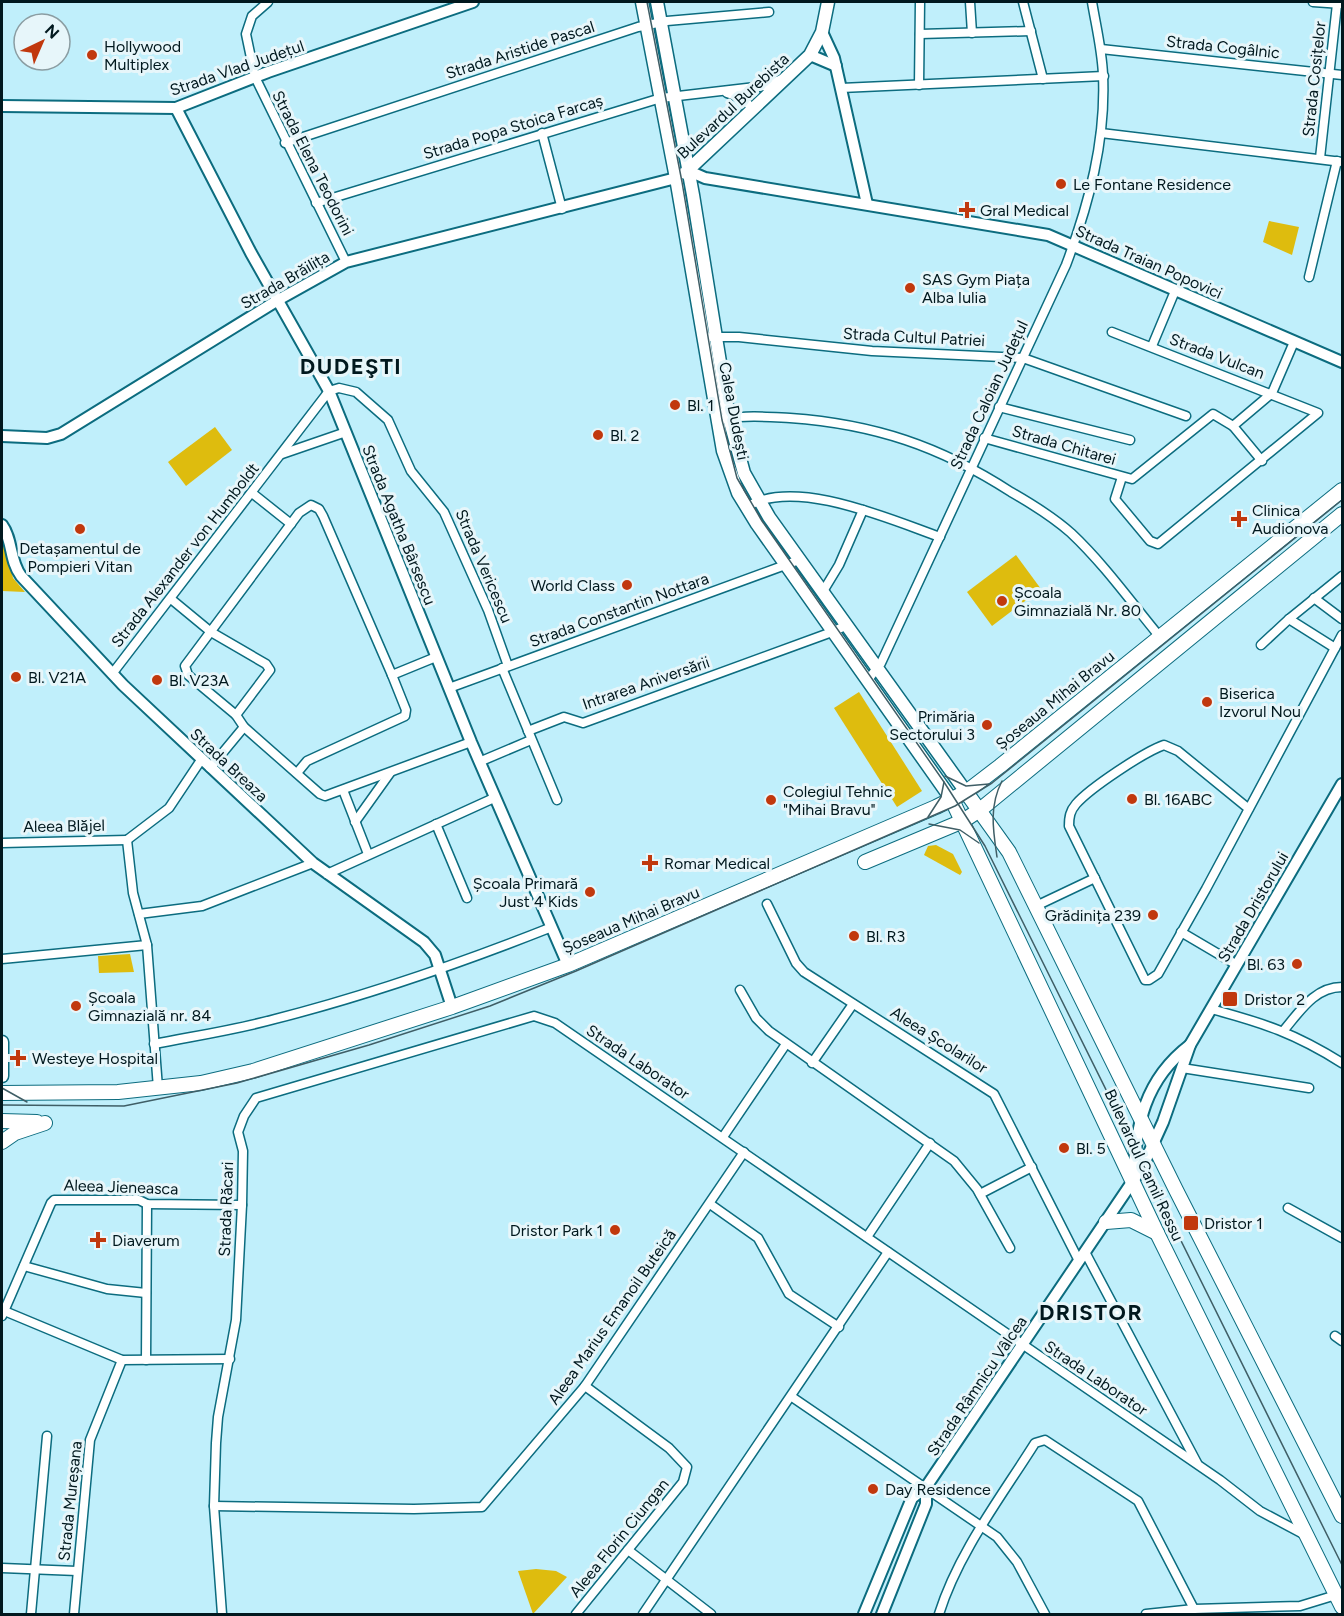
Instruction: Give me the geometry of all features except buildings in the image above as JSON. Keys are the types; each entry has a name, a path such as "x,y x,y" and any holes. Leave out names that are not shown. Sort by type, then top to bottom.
{"main road":[{"name":"Calea Dudești","path":"642,2 704,339 723,419 744,473 759,501 876,671 966,792"},
{"name":"Calea Dudești","path":"657,2 717,336 723,419 731,479 746,507 832,633 952,800"},
{"name":"Bulevardul Burebista","path":"676,178 689,171 810,55 822,32 828,2"},
{"name":"Șoseaua Mihai Bravu","path":"2,1093 118,1092 201,1083 253,1071 452,1007 568,965 952,800 994,770 1342,490"},
{"path":"865,862 981,810 1342,514"},
{"path":"994,770 1008,788"},
{"name":"Bulevardul Camil Ressu","path":"966,792 1004,844 1342,1516"},
{"name":"Bulevardul Camil Ressu","path":"952,800 1157,1233 1339,1601"},
{"path":"919,814 929,835"},
{"path":"980,856 1004,844"},
{"path":"2,1042 2,1076"},
{"path":"2,1121 45,1123 15,1133 2,1142"},
{"path":"1106,1222 1131,1220 1146,1225 1157,1233"}],"street":[{"name":"Strada Elena Teodorini","path":"268,2 252,16 246,34 255,77 285,143 346,262"},
{"name":"Strada Vlad Județul","path":"2,106 176,108 255,77 473,2"},
{"path":"919,85 920,2"},
{"path":"970,2 972,33"},
{"path":"1023,2 1043,79"},
{"name":"Strada Caloian Județul","path":"867,681 876,671 940,537 1074,244 1094,176 1101,133 1104,76 1092,2"},
{"path":"1313,2 1340,4"},
{"name":"Strada Cosițelor","path":"1320,158 1340,4"},
{"name":"Strada Aristide Pascal","path":"285,143 646,25 769,12"},
{"path":"920,34 1031,30"},
{"path":"822,32 831,48 836,66 867,204"},
{"name":"Strada Cogâlnic","path":"1101,49 1342,75"},
{"name":"Bulevardul Burebista","path":"810,55 836,66"},
{"name":"Strada Popa Stoica Farcaș","path":"316,203 661,98 764,86 791,75"},
{"path":"841,88 1104,76"},
{"name":"Strada Popa Stoica Farcaș","path":"720,92 739,96 753,110"},
{"name":"Strada Agatha Bârsescu","path":"176,108 329,391 479,762 568,965"},
{"path":"1101,133 1340,161 1309,277"},
{"path":"542,134 562,208"},
{"name":"Strada Traian Popovici","path":"689,171 705,178 1033,231 1074,244 1175,291 1342,362"},
{"name":"Strada Brăilița","path":"2,436 47,438 61,434 278,300 346,262 676,178"},
{"name":"Strada Vulcan","path":"1152,346 1175,291"},
{"name":"Strada Vulcan","path":"1112,332 1318,413 1262,461"},
{"name":"Strada Cultul Patriei","path":"704,339 717,336 872,351 1023,358 1186,416"},
{"name":"Strada Vulcan","path":"1233,426 1272,393 1294,342"},
{"name":"Strada Vericescu","path":"329,391 339,388 356,392 372,403 393,427 411,471 444,512 530,736"},
{"name":"Strada Alexander von Humboldt","path":"112,674 329,391"},
{"path":"999,407 1130,440"},
{"name":"Strada Chitarei","path":"984,438 1135,479 1213,414 1233,426"},
{"path":"723,419 774,417 850,424 906,439 971,467 1070,532 1093,556 1160,637"},
{"path":"1122,477 1115,494 1118,504 1150,541 1158,544 1262,461 1233,426"},
{"path":"282,454 346,432"},
{"path":"252,493 291,524"},
{"path":"746,507 779,496 828,502 863,510 940,537"},
{"path":"297,773 307,761 402,719 406,710 319,509 311,505 304,508 291,524 191,657 185,672 236,715 244,727 297,773 325,796 471,742"},
{"path":"822,593 839,565 863,510"},
{"name":"Strada Breaza","path":"2,525 17,571 112,674 313,864 424,942 440,969 452,1007"},
{"name":"Strada Constantin Nottara","path":"449,688 799,560"},
{"path":"1261,645 1342,576"},
{"path":"1314,598 1342,619"},
{"path":"171,599 211,632 266,664 270,670 236,715"},
{"path":"1289,619 1335,648"},
{"name":"Intrarea Aniversării","path":"479,762 564,717 583,723 832,633 845,626"},
{"path":"1249,809 1171,746 1164,745 1155,748 1083,798 1072,810 1069,826 1145,980 1158,974 1310,700 1342,635"},
{"path":"392,675 436,657"},
{"path":"210,768 244,727"},
{"path":"530,736 557,800"},
{"path":"127,840 169,808 201,760"},
{"path":"356,822 390,772"},
{"name":"Strada Dristorului","path":"1133,1183 1153,1144 1190,1045 1342,784"},
{"path":"343,790 368,854"},
{"path":"327,874 495,798"},
{"path":"436,824 467,898"},
{"name":"Aleea Blăjel","path":"2,843 127,840 132,885 147,945 158,1088"},
{"path":"139,914 202,906 313,864"},
{"path":"1036,906 1095,878"},
{"name":"Aleea Școlarilor","path":"767,904 799,968 989,1090 1082,1257 1130,1337 1199,1466"},
{"name":"Șoseaua Mihai Bravu","path":"154,1044 274,1020 440,969 552,927"},
{"path":"1181,932 1237,965"},
{"path":"2,959 147,945"},
{"path":"1284,1030 1312,999 1325,989 1342,987"},
{"path":"740,990 756,1018 786,1044 930,1143 967,1174 1010,1248"},
{"path":"812,1063 853,1004"},
{"path":"1211,1009 1284,1030 1309,1042 1342,1063"},
{"name":"Strada Răcari","path":"222,1614 214,1506 218,1417 236,1320 243,1151 238,1132 244,1116 256,1098 534,1016"},
{"name":"Strada Laborator","path":"534,1016 555,1023 723,1137 1022,1346 1199,1466 1260,1511 1308,1536"},
{"path":"723,1137 786,1044"},
{"name":"Strada Dristorului","path":"1133,1183 1140,1116 1154,1085 1170,1063 1190,1045"},
{"path":"1182,1068 1309,1088"},
{"path":"867,1238 930,1143"},
{"name":"Aleea Marius Emanoil Buteică","path":"214,1506 478,1508 485,1504 585,1386 744,1152"},
{"path":"980,1194 1032,1167"},
{"name":"Strada Râmnicu Vâlcea","path":"864,1614 912,1498 926,1487 1133,1183"},
{"name":"Aleea Jieneasca","path":"2,1312 54,1200 139,1200 147,1204 242,1205"},
{"path":"146,1360 147,1204"},
{"path":"710,1204 758,1238 789,1294 839,1327"},
{"path":"1288,1208 1342,1238"},
{"path":"643,1614 888,1252"},
{"path":"24,1266 107,1289 146,1293"},
{"path":"2,1312 122,1360 230,1359"},
{"name":"Strada Mureșana","path":"74,1614 90,1440 122,1360"},
{"name":"Aleea Florin Ciungan","path":"576,1614 683,1482 687,1467 669,1448 585,1386"},
{"path":"792,1397 982,1526 1008,1548 1044,1614"},
{"path":"31,1614 47,1436"},
{"path":"939,1614 982,1526 1035,1443 1040,1440 1045,1440 1138,1501 1194,1609"},
{"name":"Strada Râmnicu Vâlcea","path":"882,1614 926,1504 926,1487"},
{"path":"628,1550 711,1614"},
{"path":"2,1568 77,1571"},
{"path":"1146,1614 1194,1609 1300,1606 1339,1601"}],"shaded area":[{"path":"1269,221 1299,227 1292,255 1263,242"},
{"path":"215,427 232,450 186,486 168,462"},
{"path":"2,536 5,536 13,578 25,592 2,591"},
{"path":"1016,555 1041,589 992,626 967,592"},
{"path":"859,692 922,791 897,807 834,708"},
{"path":"936,845 953,854 962,872 960,875 924,855 928,846"},
{"path":"130,954 134,972 99,973 98,956"},
{"path":"536,1569 556,1571 567,1577 533,1614 518,1571"}],"tram line":[{"path":"647,2 682,182 722,420 737,478 762,521 944,782 985,846 1342,1565"},
{"path":"2,1105 124,1106 237,1083 369,1045 490,1006 576,971 955,806 992,783 1342,500"},
{"path":"945,776 966,786 989,784"},
{"path":"997,857 993,828 994,809 1002,781"},
{"path":"928,817 941,797 944,782"},
{"path":"929,824 960,830 979,843"},
{"path":"2,1088 27,1102"}],"place":[{"name":"Hollywood Multiplex","path":"92,55"},
{"name":"Le Fontane Residence","path":"1061,184"},
{"name":"Gral Medical","path":"967,210"},
{"name":"SAS Gym Piața Alba Iulia","path":"910,288"},
{"name":"Bl. 1","path":"675,405"},
{"name":"Bl. 2","path":"598,435"},
{"name":"Clinica Audionova","path":"1239,519"},
{"name":"Detașamentul de Pompieri Vitan","path":"80,529"},
{"name":"World Class","path":"627,585"},
{"name":"Școala Gimnazială Nr. 80","path":"1002,601"},
{"name":"Bl. V21A","path":"16,677"},
{"name":"Bl. V23A","path":"157,680"},
{"name":"Biserica Izvorul Nou","path":"1207,702"},
{"name":"Primăria Sectorului 3","path":"987,725"},
{"name":"Bl. 16ABC","path":"1132,799"},
{"name":"Colegiul Tehnic \"Mihai Bravu\"","path":"771,800"},
{"name":"Romar Medical","path":"650,863"},
{"name":"Școala Primară Just 4 Kids","path":"590,892"},
{"name":"Grădinița 239","path":"1153,915"},
{"name":"Bl. R3","path":"854,936"},
{"name":"Bl. 63","path":"1297,964"},
{"name":"Dristor 2","path":"1230,999"},
{"name":"Școala Gimnazială nr. 84","path":"76,1006"},
{"name":"Westeye Hospital","path":"18,1058"},
{"name":"Bl. 5","path":"1064,1148"},
{"name":"Dristor 1","path":"1191,1223"},
{"name":"Dristor Park 1","path":"615,1230"},
{"name":"Diaverum","path":"98,1240"},
{"name":"Day Residence","path":"873,1489"}],"district":[{"name":"DUDEŞTI","path":"351,366"},
{"name":"DRISTOR","path":"1091,1312"}]}
